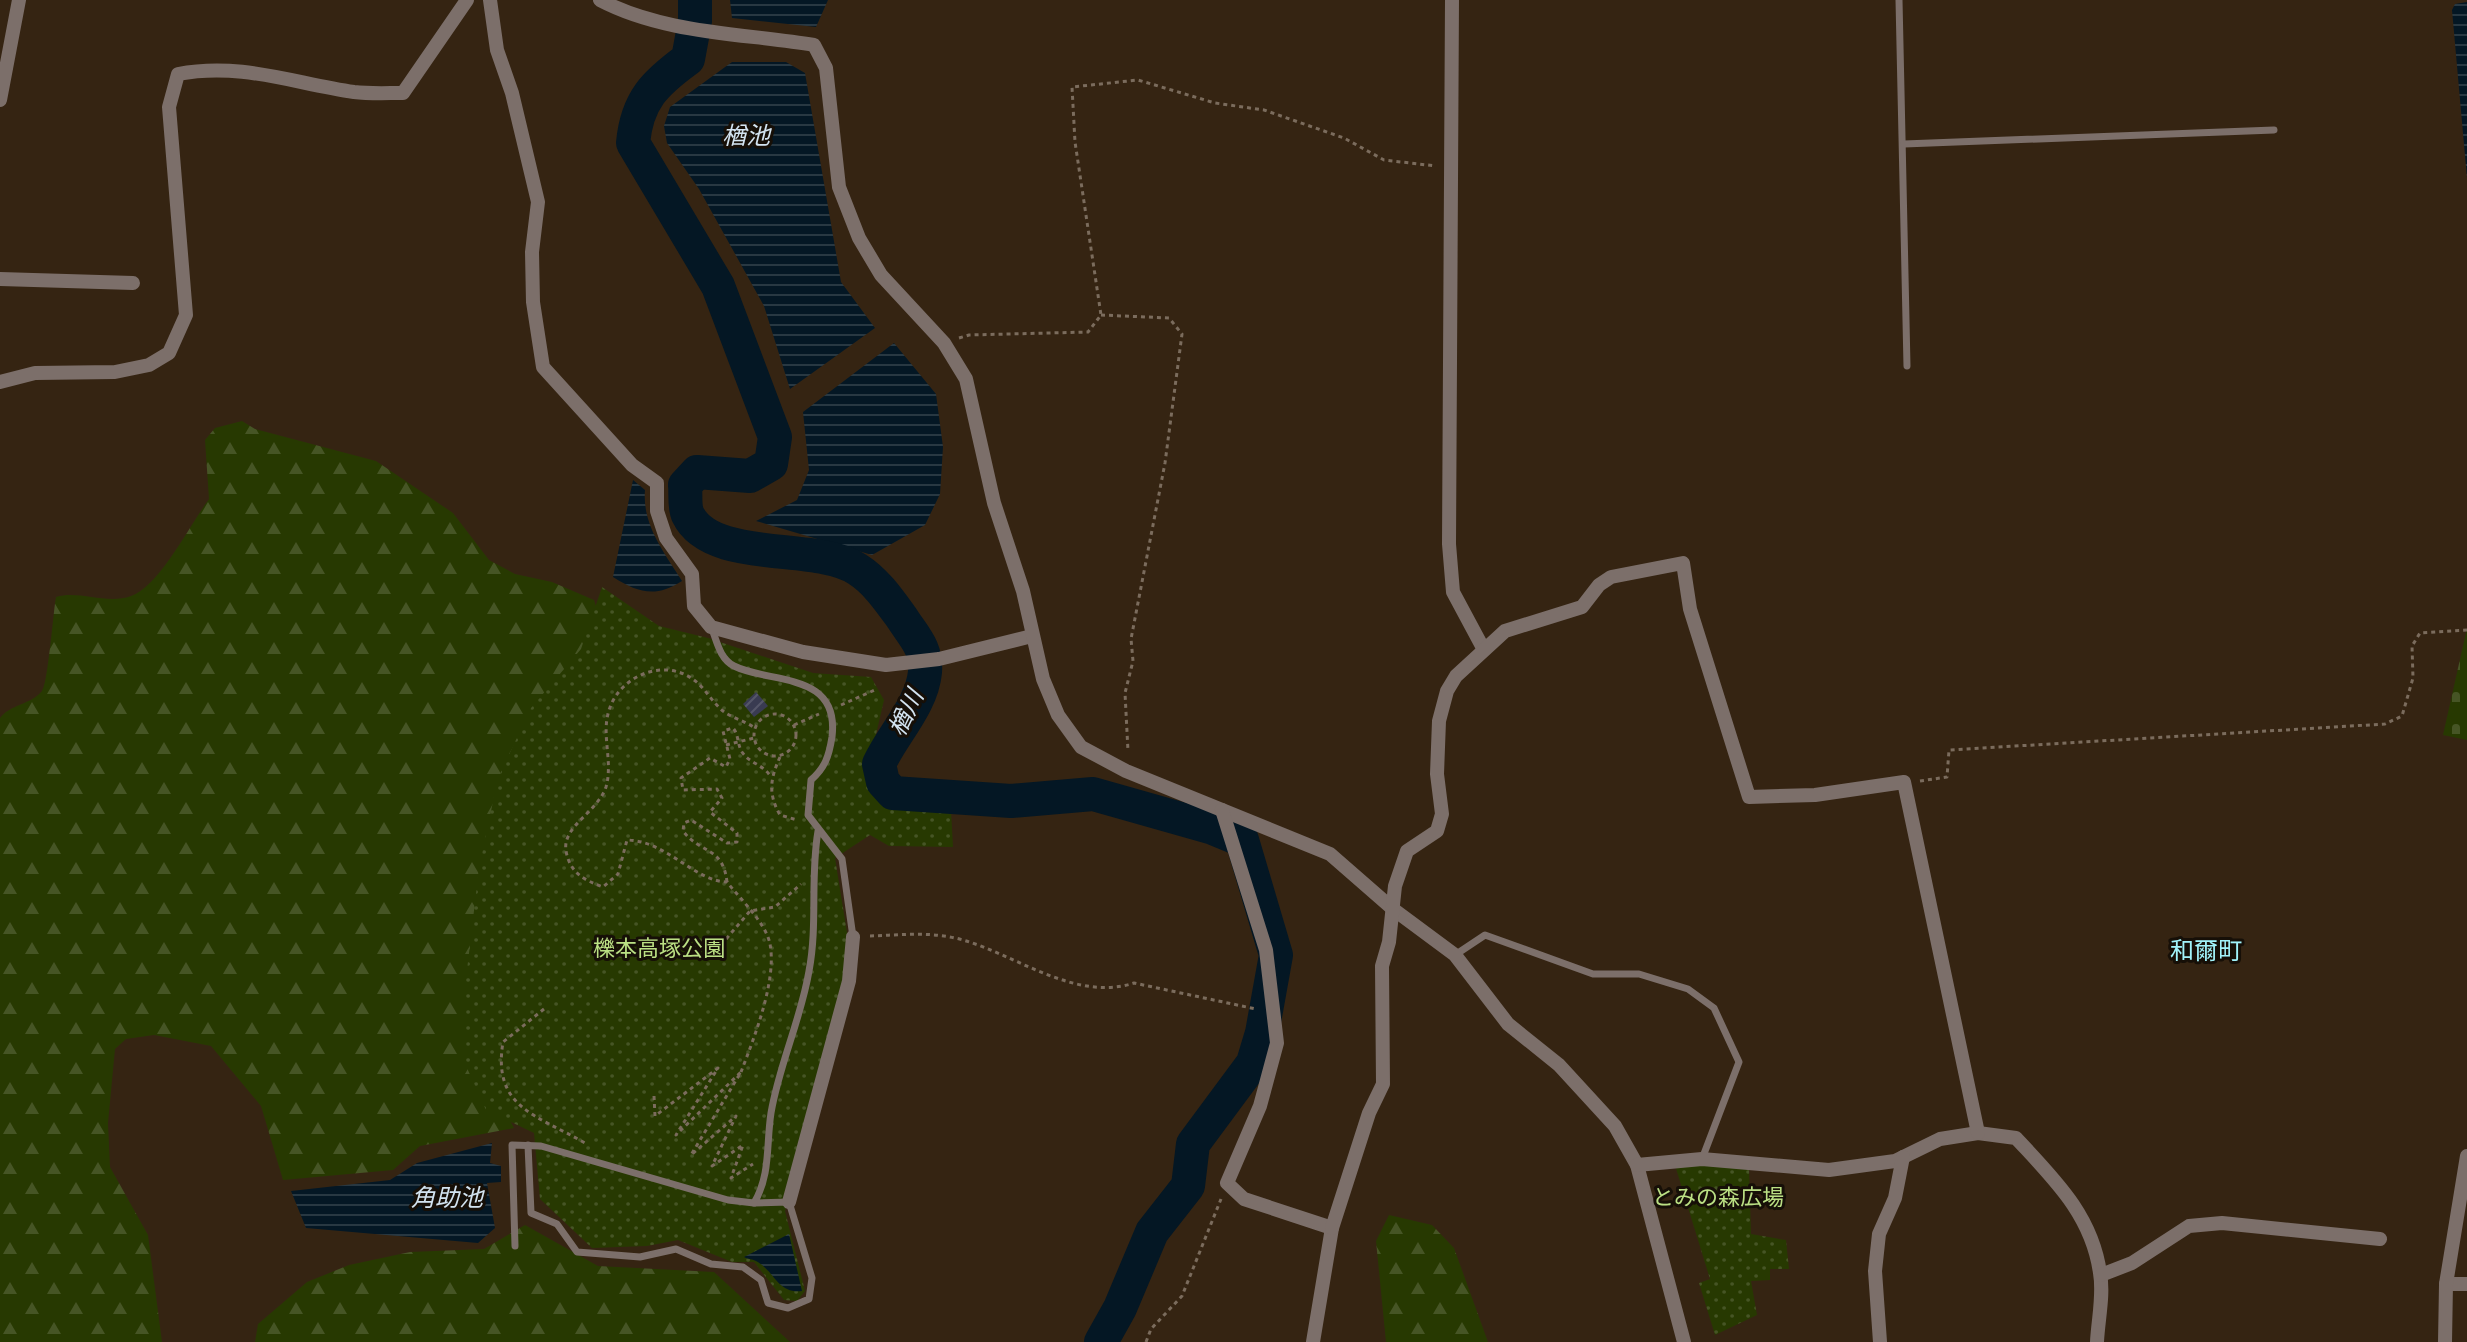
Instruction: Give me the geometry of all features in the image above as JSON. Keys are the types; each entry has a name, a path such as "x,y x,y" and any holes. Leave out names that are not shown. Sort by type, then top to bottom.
{"street":[{"path":"0,100 19,0"},
{"path":"0,382 35,373 115,372 149,365 169,353 186,315 169,107 178,74 207,69 254,71 356,92 403,93 467,0"},
{"path":"490,0 497,50 512,93 538,202 532,252 533,302 543,367 632,465 657,483 657,511 666,538 692,574 694,606 711,627 803,652 886,665 939,659 1032,636"},
{"path":"600,0 645,19 814,45 826,68 839,187 859,238 881,275 944,343 966,379 994,503 1058,715 1081,747 1126,771 1330,854 1393,909 1455,955 1508,1024 1559,1065 1615,1126 1637,1165 1684,1342"},
{"path":"1452,0 1449,544 1453,592 1483,648"},
{"path":"0,279 133,283"},
{"path":"1313,1342 1332,1228 1364,1126 1383,1084 1382,966 1395,886 1407,851 1437,831 1442,814 1437,774 1439,721 1447,691 1456,676 1483,648 1505,631 1582,607 1599,585 1611,577 1683,563 1690,609 1749,797 1815,795 1904,782 1978,1133"},
{"path":"1222,810 1266,950 1277,1043 1271,1071 1227,1183 1244,1199 1332,1228"},
{"path":"789,1202 849,981 853,937"},
{"path":"1637,1165 1702,1159 1829,1170 1903,1157 1940,1139 1978,1133 2016,1138 2076,1203 2092,1239 2101,1275 2097,1342"},
{"path":"2445,1342 2446,1284 2467,1156"},
{"path":"1880,1342 1875,1271 1879,1234 1895,1198 1903,1157"},
{"path":"2101,1275 2132,1263 2189,1226 2222,1223 2380,1239"},
{"path":"2446,1284 2467,1284"}],"lane":[{"path":"1899,0 1907,366"},
{"path":"1904,144 2274,130"},
{"path":"711,627 721,653 733,666 799,681 823,699 832,734 825,769 811,780 808,815 842,859 853,937"},
{"path":"754,1203 768,1166 771,1115 809,973 815,926 811,869 818,831"},
{"path":"1455,955 1485,935 1593,974 1639,974 1688,989 1714,1008 1739,1062 1702,1159"},
{"path":"515,1246 512,1145 528,1145 630,1170 728,1200 789,1202 812,1278 809,1299 788,1308 768,1303 761,1280 743,1267 711,1264 676,1249 640,1257 577,1252 557,1224 531,1213 528,1145"}],"path":[{"path":"944,343 969,335 1088,332 1101,315 1075,142 1072,87 1138,80 1215,103 1264,110 1344,138 1384,160 1450,168"},
{"path":"1101,315 1169,318 1182,334 1160,493 1131,639 1133,661 1125,693 1129,741 1126,771"},
{"path":"1904,782 1947,777 1949,750 2385,724 2402,716 2413,678 2412,646 2420,633 2467,630"},
{"path":"727,882 713,882 645,841 627,840 618,874 603,887 581,879 569,863 565,846 572,826 594,811 606,785 607,715 619,688 640,673 670,670 693,679 724,712 755,728"},
{"path":"780,757 768,756 759,749 754,738 760,720 779,714 794,725 795,744 780,757 771,777 772,801 780,815 800,821 808,815"},
{"path":"768,1166 756,1163 731,1178 743,1145 712,1166 736,1116 691,1155 741,1072 755,1035 770,972 770,942 727,882 725,867 719,858 689,840 683,831 684,823 691,820 727,843 737,842 737,833 710,812 713,804 722,798 717,789 683,790 681,778 710,758 726,767 730,759 723,731 733,728 740,750 750,761 763,765 771,777"},
{"path":"725,745 754,738"},
{"path":"721,945 750,911 775,907 795,891 811,869"},
{"path":"853,937 935,934 964,940 1084,987 1117,989 1134,983 1253,1009 1272,1009"},
{"path":"544,1009 503,1042 500,1064 502,1084 514,1102 591,1147"},
{"path":"654,1096 655,1116 718,1068 676,1135 741,1072"},
{"path":"1146,1342 1151,1329 1182,1296 1227,1183"}],"green space":[{"path":"242,421 255,429 376,461 453,513 489,560 515,574 552,582 594,600 612,658 487,1075 514,1128 420,1146 393,1170 283,1180 261,1106 211,1046 154,1035 126,1039 115,1049 108,1123 110,1167 148,1235 162,1342 0,1342 0,718 42,691 56,597 122,598 142,590 163,568 209,499 205,440 215,428"},
{"name":"櫟本高塚公園","path":"602,587 659,626 708,638 813,673 871,677 884,700 868,769 894,808 951,810 953,847 889,846 870,835 835,858 848,939 841,997 785,1211 805,1291 797,1301 784,1300 754,1262 732,1262 678,1240 647,1246 592,1248 540,1199 534,1133 486,1110 462,1057 465,987 479,868 498,778 531,708 581,649"},
{"path":"2467,628 2467,740 2443,735"},
{"name":"とみの森広場","path":"1674,1162 1749,1168 1751,1234 1786,1240 1789,1269 1770,1269 1770,1280 1751,1281 1757,1315 1715,1335 1699,1283 1710,1279"},
{"path":"1389,1215 1432,1225 1454,1248 1488,1342 1386,1342 1376,1241"},
{"path":"525,1225 598,1266 714,1272 790,1342 255,1342 258,1324 307,1282 349,1265 410,1252 484,1249"}],"water":[{"path":"730,0 828,0 816,27 732,18"},
{"path":"2467,2 2467,178 2452,10 2455,4"},
{"name":"楢池","path":"732,62 786,62 805,73 841,282 875,328 790,389 764,306 699,189 667,143 664,126 670,107"},
{"path":"894,343 936,394 943,447 940,494 925,525 872,555 756,521 797,500 809,470 803,412"},
{"path":"633,480 645,490 651,527 682,581 664,590 639,590 613,577"},
{"name":"角助池","path":"492,1143 490,1163 501,1166 501,1182 487,1183 495,1228 478,1243 306,1228 291,1191 390,1180 417,1163"},
{"path":"789,1234 802,1291 787,1289 762,1265 744,1257"}],"building":[{"path":"756,692 768,706 754,717 743,704"}],"waterway":[{"name":"楢川","path":"695,0 695,21 688,59 666,76 643,104 633,143 718,286 775,437 771,464 750,476 697,472 685,485 688,515 701,530 719,540 839,561 864,574 892,604 919,643 925,664 919,696 879,764 883,782 893,793 1011,801 1093,794 1213,828 1242,840 1276,955 1262,1033 1253,1063 1193,1144 1188,1186 1152,1232 1120,1308 1101,1342"}],"district":[{"name":"和爾町","path":"2206,951"}]}
